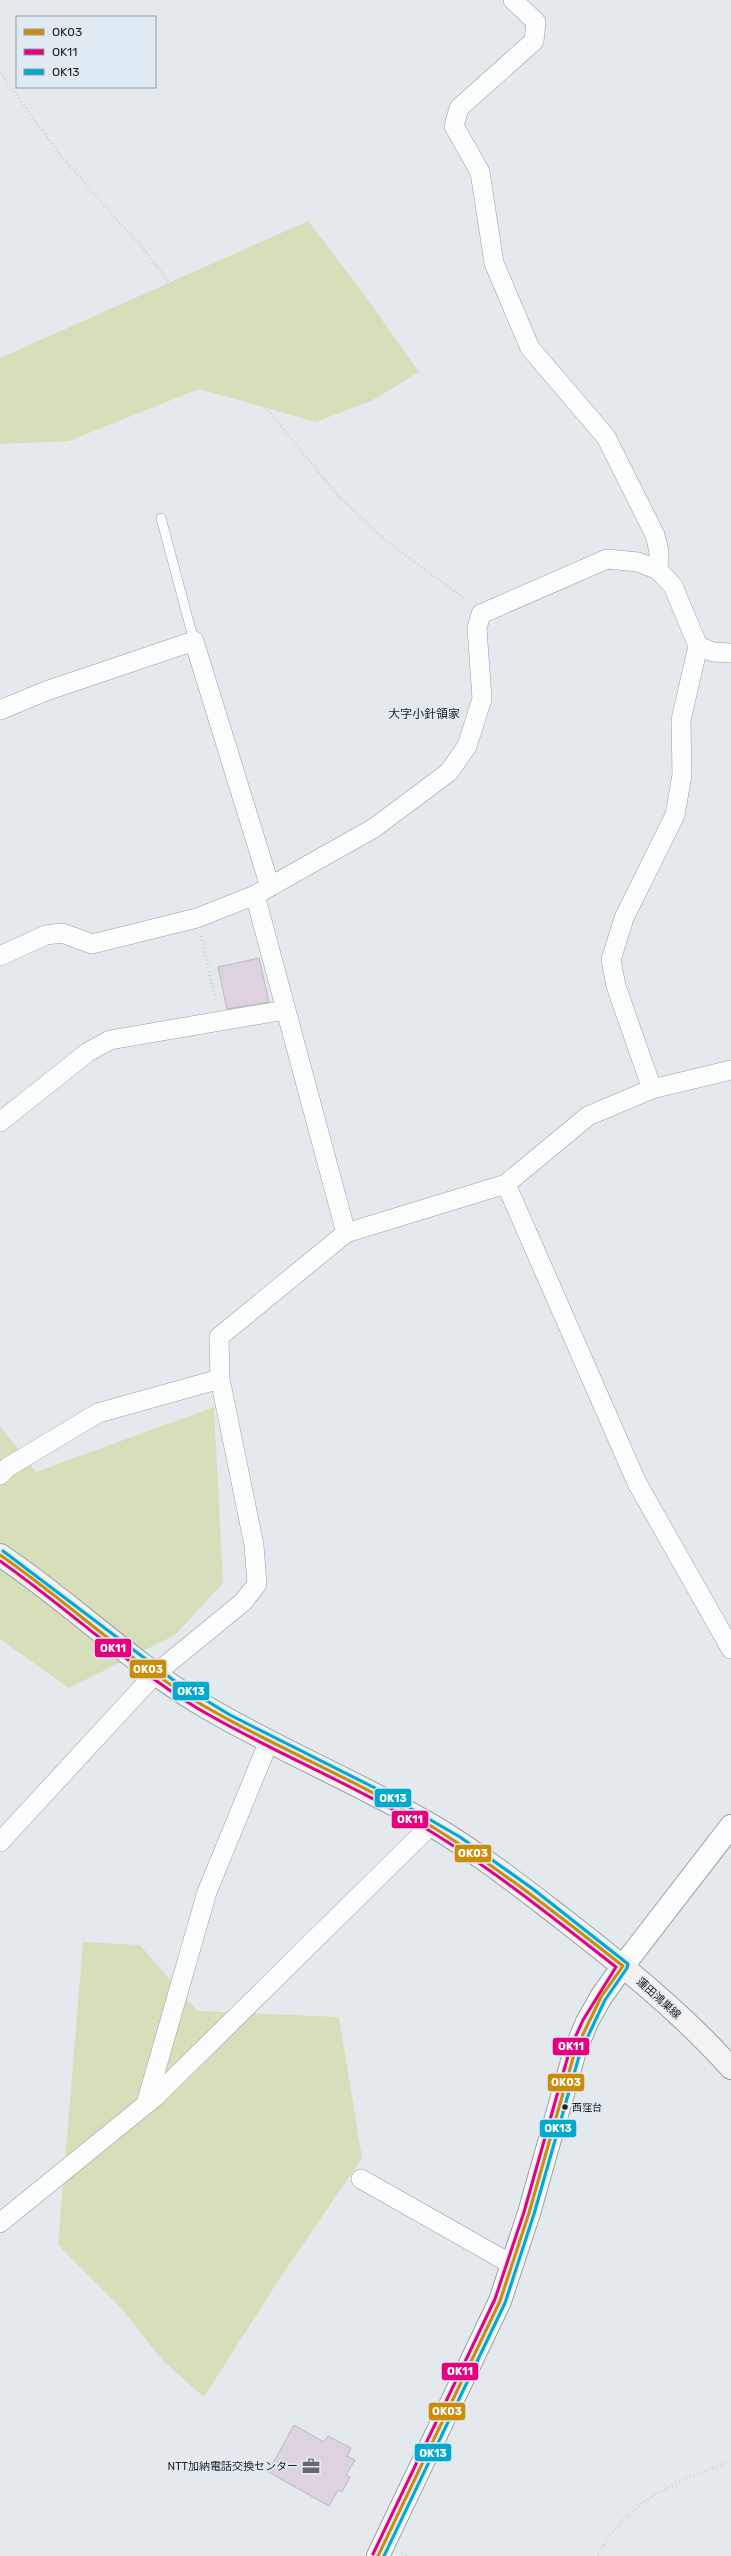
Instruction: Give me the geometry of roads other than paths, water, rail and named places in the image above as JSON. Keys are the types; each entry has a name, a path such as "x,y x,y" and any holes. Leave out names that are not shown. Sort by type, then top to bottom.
{"main road":[{"name":"蓮田鴻巣線","path":"0,1555 35,1578 154,1674 199,1702 269,1741 431,1825 517,1884 623,1966 705,2040 731,2068"}],"street":[{"path":"513,0 536,22 534,41 459,108 454,126 480,172 494,262 530,348 606,437 655,535 659,551 658,570"},
{"path":"0,956 46,935 62,933 92,944 197,918 262,891 374,828 449,772 467,746 482,699 477,628 481,614 607,559 638,562 658,570 673,586 698,646 681,720 682,775 675,815 624,918 611,960 616,986 652,1089"},
{"path":"0,710 46,690 194,641 262,891 286,1010 346,1233"},
{"path":"698,646 713,652 731,653"},
{"path":"0,1122 88,1052 110,1040 286,1010"},
{"path":"0,1842 154,1674 243,1602 257,1584 254,1545 220,1379 219,1337 346,1233 506,1184 588,1116 652,1089 731,1070"},
{"path":"506,1184 637,1483 731,1649"},
{"path":"0,1475 8,1467 98,1413 220,1379"},
{"path":"146,2104 207,1892 269,1741"},
{"path":"0,2223 146,2104 431,1825"},
{"path":"378,2556 484,2335 513,2264 575,2051 586,2022 601,1997 623,1966 731,1826"},
{"path":"361,2179 513,2264"}],"lane":[{"path":"161,518 194,641"}],"place":[{"name":"西窪台","path":"565,2107"},
{"name":"NTT加納電話交換センター","path":"311,2466"}],"district":[{"name":"大字小針領家","path":"424,714"}]}
